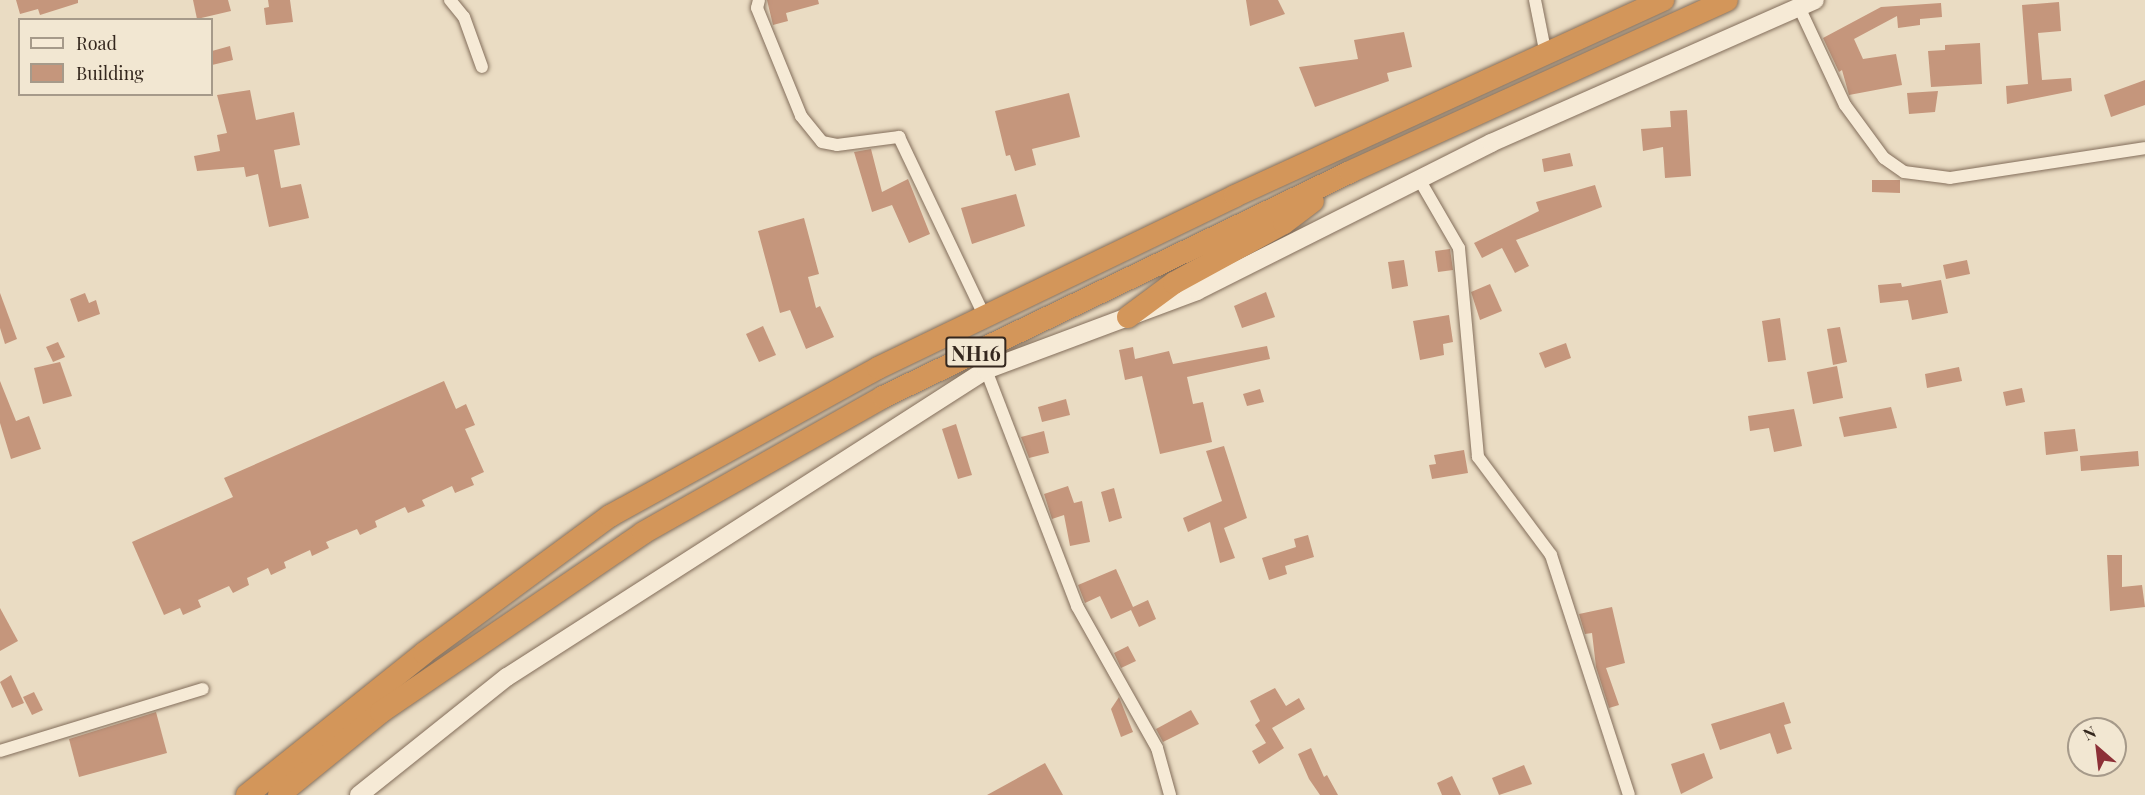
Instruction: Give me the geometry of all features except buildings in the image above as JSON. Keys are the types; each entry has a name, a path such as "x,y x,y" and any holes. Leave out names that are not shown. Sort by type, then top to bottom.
{"highway":[{"name":"NH16","path":"248,795 424,653 610,516 878,368 1235,196 1664,0"},
{"name":"NH16","path":"279,795 381,712 643,532 883,397 1350,172 1726,0"},
{"path":"1128,317 1174,283 1284,223 1350,172"}],"street":[{"path":"450,0 464,17 482,67"},
{"path":"759,0 757,8 801,116 822,142 837,145 899,137 985,317"},
{"path":"1535,0 1546,55"},
{"path":"359,795 507,677 986,370 1197,291 1419,179 1807,4 1845,105 1884,158 1904,172 1950,178 2145,148"},
{"path":"1419,179 1459,248 1478,457 1551,555 1629,795"},
{"path":"986,370 1077,606 1157,748 1170,795"},
{"path":"0,751 203,689"}]}
